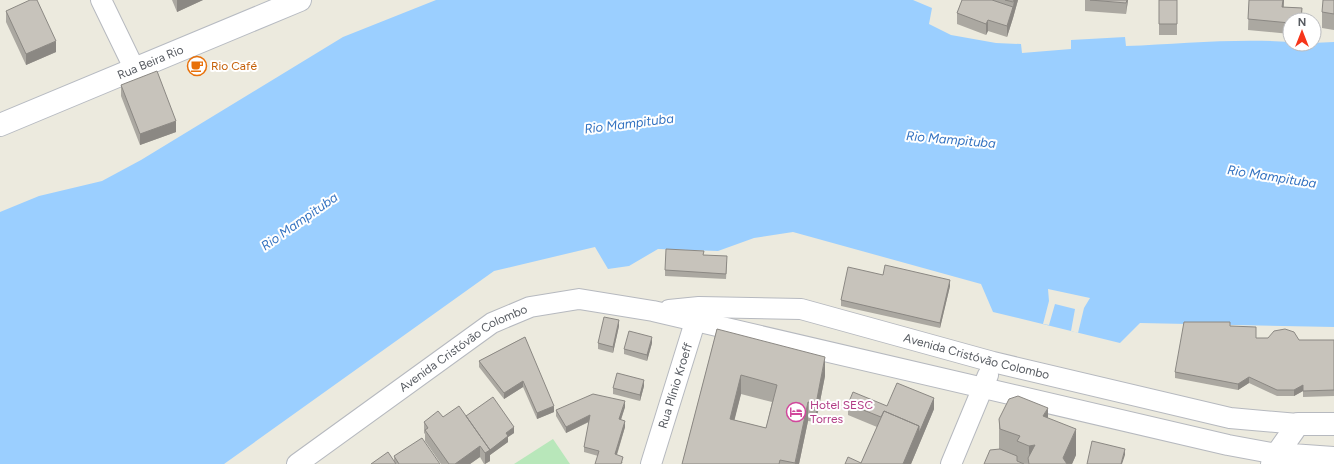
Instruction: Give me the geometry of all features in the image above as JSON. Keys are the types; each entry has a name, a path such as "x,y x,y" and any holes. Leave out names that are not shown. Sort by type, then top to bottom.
{"main road":[{"name":"Rua Beira Rio","path":"0,125 300,0"},
{"path":"1275,459 1298,424 1334,424"},
{"path":"1305,460 1334,424"},
{"path":"1275,459 1305,460 1334,458"}],"street":[{"path":"101,0 134,68"},
{"name":"Avenida Cristóvão Colombo","path":"297,464 492,323 530,307 579,299 653,311 698,315 801,309 993,362 1230,418 1298,424"},
{"name":"Avenida Cristóvão Colombo","path":"698,315 984,387 1228,445 1275,459"},
{"name":"Rua Plínio Kroeff","path":"651,464 698,315"},
{"path":"951,464 993,362"}],"green space":[{"path":"553,439 570,464 514,464"}],"water":[{"name":"Rio Mampituba","path":"436,0 913,0 932,8 929,24 951,35 996,43 1021,44 1022,53 1071,49 1071,40 1125,37 1126,46 1229,41 1282,42 1282,52 1322,52 1322,43 1334,42 1334,327 1140,323 1120,343 993,312 981,284 793,232 754,238 718,251 658,249 629,266 608,269 595,247 494,271 224,464 0,464 0,212 39,196 102,181 141,160 343,37"}],"pier":[{"path":"1048,289 1090,298 1084,308 1078,333 1071,331 1075,309 1055,304 1049,325 1043,324 1049,301"}],"building":[{"path":"30,0 37,0 56,41 26,54 6,11"},
{"path":"962,0 992,0 1013,7 1007,26 988,20 986,24 957,13"},
{"path":"1090,0 1127,0 1126,3"},
{"path":"1159,0 1177,0 1177,24 1159,24"},
{"path":"1249,0 1283,0 1282,7 1302,8 1302,12 1282,12 1282,22 1248,19"},
{"path":"1323,0 1334,0 1334,14 1322,12"},
{"path":"157,71 176,121 140,134 121,85"},
{"path":"666,249 704,251 703,255 727,256 726,274 665,270"},
{"path":"885,265 950,280 940,323 841,300 848,267 883,275"},
{"path":"604,317 619,320 613,347 598,343"},
{"path":"1184,322 1230,322 1230,326 1256,327 1256,338 1268,338 1274,331 1285,329 1294,332 1299,340 1334,340 1334,390 1303,391 1303,385 1294,390 1277,390 1249,377 1238,384 1175,372"},
{"name":"Hotel SESC Torres","path":"717,329 825,357 816,404 808,402 795,463 780,460 779,464 682,464","holes":["741,375 777,385 766,428 730,419"]},
{"path":"629,331 652,337 647,355 624,349"},
{"path":"525,337 554,406 537,413 523,381 504,393 479,361"},
{"path":"617,373 644,380 640,395 613,388"},
{"path":"897,383 934,398 919,433 919,426 884,411 881,417 848,404 853,392 887,406"},
{"path":"593,394 625,401 619,419 625,421 615,454 623,457 621,464 595,464 599,451 584,447 590,415 566,427 556,410"},
{"path":"1018,396 1048,408 1043,416 1076,429 1063,458 1067,464 1029,464 1028,458 1035,445 1029,446 1017,441 1020,436 1000,429 999,419 1009,399"},
{"path":"493,397 514,427 506,433 508,436 490,450 466,416"},
{"path":"459,406 490,450 485,453 480,446 455,464 449,464 425,430 428,428 424,422 438,411 443,417"},
{"path":"884,411 919,426 903,464 845,464 848,457 861,463"},
{"path":"422,438 440,464 399,464 394,456"},
{"path":"1092,441 1125,449 1121,464 1087,464"},
{"path":"1000,449 1017,456 1017,461 1024,464 984,464 990,450"},
{"path":"388,452 396,464 371,464"}],"place":[{"name":"Rio Café","path":"197,66"},
{"name":"Hotel SESC Torres","path":"796,412"}]}
